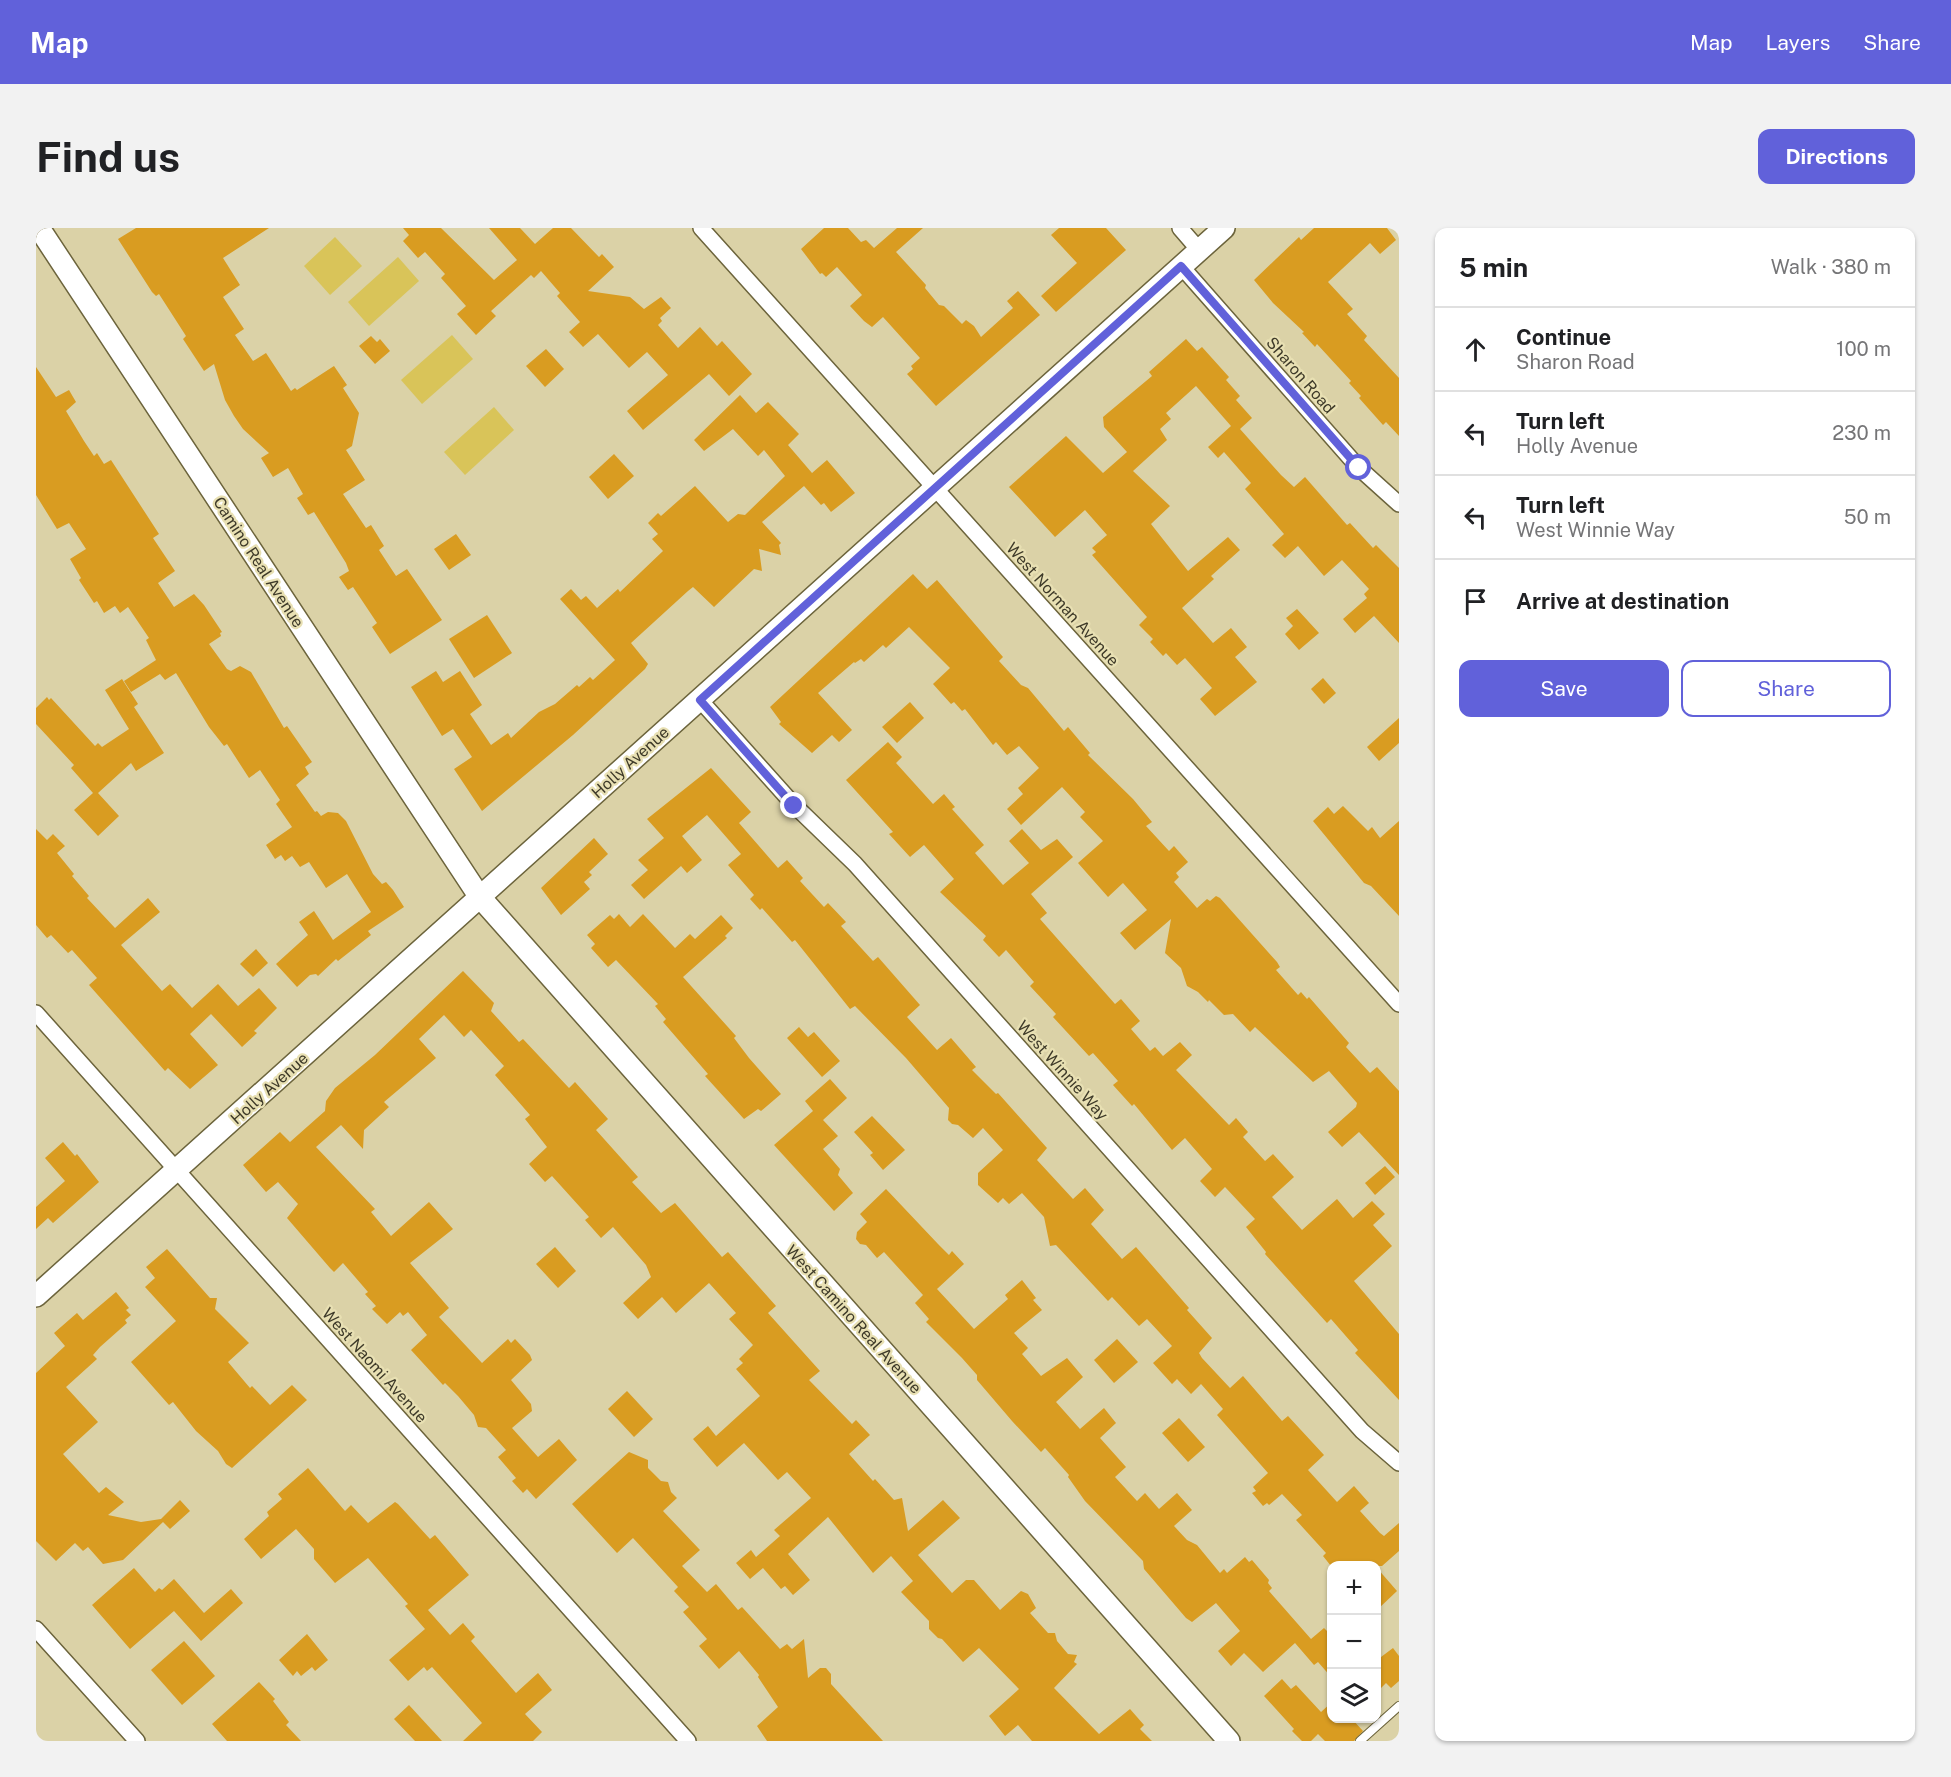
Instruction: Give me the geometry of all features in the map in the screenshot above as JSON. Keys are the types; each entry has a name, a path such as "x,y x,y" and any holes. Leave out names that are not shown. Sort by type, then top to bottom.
{"street":[{"name":"Camino Real Avenue","path":"39,228 479,896"},
{"name":"West Norman Avenue","path":"700,228 1399,1004"},
{"path":"1180,228 1199,250"},
{"name":"Holly Avenue","path":"36,1296 177,1172 479,896 1224,228"},
{"name":"Sharon Road","path":"1181,266 1359,468 1399,504"},
{"name":"West Winnie Way","path":"700,700 794,806 855,864 1362,1431 1399,1463"},
{"name":"West Camino Real Avenue","path":"479,896 1229,1741"},
{"name":"West Naomi Avenue","path":"36,1013 688,1741"},
{"path":"36,1629 137,1741"}],"lane":[{"path":"1360,1741 1399,1706"}],"shaded area":[{"path":"335,237 362,266 330,295 304,266"},
{"path":"398,257 419,281 369,326 348,302"},
{"path":"452,335 473,359 422,404 401,380"},
{"path":"494,407 514,430 465,475 444,452"}],"building":[{"path":"136,228 269,228 223,258 240,285 223,297 244,329 235,335 253,361 266,353 291,391 295,388 297,390 334,366 347,385 343,388 359,413 352,446 346,450 365,480 343,494 366,528 371,525 384,546 379,550 396,576 407,569 442,620 390,654 372,627 377,623 353,587 348,590 339,577 349,571 346,563 314,512 308,515 297,498 303,494 288,468 273,477 261,458 269,453 243,429 234,416 225,400 214,364 204,371 183,339 186,336 159,294 156,296 152,292 118,239"},
{"path":"403,228 441,228 494,280 517,260 489,228 520,228 535,244 553,228 571,228 599,257 602,254 614,267 588,291 630,297 644,309 661,297 671,308 660,318 662,321 658,325 678,348 700,327 717,346 722,341 752,374 729,396 709,374 643,430 627,411 668,375 647,352 629,368 598,334 583,347 569,332 580,322 557,296 560,293 541,271 534,278 531,275 491,311 496,316 476,335 457,314 466,306 441,278 445,274 425,252 418,258 403,241 409,235"},
{"path":"824,228 848,228 861,242 866,240 874,248 897,228 923,228 896,252 926,285 925,288 939,305 944,306 962,324 966,320 974,326 981,337 1013,308 1007,301 1018,291 1040,315 936,406 907,374 913,369 911,366 920,358 883,317 872,327 850,306 862,295 837,267 826,277 820,274 801,249"},
{"path":"1059,228 1106,228 1126,250 1056,312 1041,296 1077,263 1051,235"},
{"path":"1314,228 1387,228 1396,240 1380,254 1370,243 1328,282 1353,309 1347,314 1367,336 1364,340 1399,378 1399,436 1386,422 1383,425 1359,398 1361,396 1349,383 1351,381 1317,344 1315,347 1302,333 1304,332 1273,303 1254,280 1299,237 1301,240"},
{"path":"371,336 377,342 380,339 390,351 375,364 359,346"},
{"path":"1186,339 1197,351 1202,347 1229,377 1226,380 1240,396 1236,400 1252,418 1240,429 1281,475 1294,487 1305,477 1347,525 1350,523 1373,548 1376,545 1399,568 1399,643 1374,616 1355,633 1343,619 1367,598 1364,594 1369,589 1342,560 1324,576 1298,546 1285,558 1272,545 1284,534 1245,489 1251,483 1224,452 1218,458 1208,447 1231,426 1196,386 1166,413 1171,419 1160,429 1167,440 1133,471 1170,506 1151,524 1188,571 1228,537 1240,550 1211,576 1214,579 1182,608 1213,643 1231,628 1247,647 1235,657 1257,682 1215,716 1200,699 1212,688 1185,658 1177,665 1166,653 1163,656 1150,642 1153,639 1139,625 1147,617 1092,555 1096,552 1092,548 1107,535 1085,510 1055,537 1009,487 1066,436 1103,473 1127,452 1104,427 1103,417 1152,376 1149,372"},
{"path":"546,349 564,369 545,387 526,366"},
{"path":"36,367 56,397 69,390 76,402 66,411 84,441 94,456 97,453 104,464 111,460 159,534 153,538 175,571 158,583 174,607 194,594 204,605 222,632 221,636 209,644 227,669 231,671 240,666 251,672 284,728 287,726 312,762 305,767 309,774 296,785 315,812 317,811 321,816 328,812 338,813 346,821 373,874 382,884 386,882 404,907 368,931 371,935 338,961 336,959 318,976 310,975 297,987 276,964 308,935 299,922 314,911 333,940 371,912 347,874 326,888 309,862 300,867 292,856 285,861 281,855 275,859 266,845 292,827 276,804 280,800 260,770 249,778 227,744 224,746 209,727 176,673 165,680 160,674 131,692 124,681 156,660 146,640 149,638 128,607 120,613 115,606 104,613 97,601 94,603 79,580 81,578 70,559 86,549 69,523 57,529 36,495"},
{"path":"740,395 756,413 768,402 799,434 788,445 812,473 827,460 855,493 831,512 824,503 821,505 804,486 762,522 781,543 779,545 781,555 759,549 762,571 754,569 714,607 693,587 688,591 631,643 648,664 645,669 573,735 482,811 454,769 472,757 453,729 442,736 411,687 436,671 443,682 460,671 482,705 470,714 491,745 508,733 511,738 539,712 555,704 577,685 579,687 590,677 593,680 615,660 560,599 571,589 581,600 586,596 597,608 618,589 620,592 663,551 652,539 658,534 648,523 658,513 661,516 695,486 728,522 738,514 745,515 785,476 764,450 758,456 733,429 704,451 694,440"},
{"path":"614,454 634,476 608,499 589,477"},
{"path":"456,534 471,555 449,570 434,549"},
{"path":"913,574 927,589 937,580 1003,657 999,661 1021,685 1028,688 1064,731 1068,727 1090,753 1088,755 1133,799 1152,822 1146,826 1169,851 1174,846 1188,862 1176,873 1179,877 1174,882 1197,908 1207,899 1210,901 1216,896 1220,898 1277,962 1280,967 1276,970 1298,995 1301,992 1307,999 1309,997 1349,1043 1346,1047 1370,1073 1377,1067 1399,1091 1399,1175 1359,1132 1342,1147 1328,1132 1356,1107 1357,1103 1329,1071 1313,1082 1255,1027 1250,1032 1233,1014 1224,1015 1209,1000 1208,1002 1198,992 1187,986 1181,968 1165,953 1171,919 1135,950 1120,933 1147,910 1123,883 1108,897 1078,863 1103,841 1080,817 1085,812 1062,787 1021,825 1007,809 1023,794 1018,788 1039,768 1019,746 1007,755 996,742 993,745 965,709 962,711 954,702 951,704 933,684 950,668 909,627 886,648 883,645 864,662 861,659 854,662 818,693 852,730 839,742 832,735 812,753 779,724 781,722 770,707"},
{"path":"1297,609 1319,633 1299,650 1285,634 1293,626 1286,618"},
{"path":"487,615 512,653 474,678 449,639"},
{"path":"1323,678 1336,693 1324,704 1311,689"},
{"path":"122,679 138,704 134,707 164,753 136,771 131,763 98,793 119,816 98,836 74,810 93,793 71,768 74,765 36,724 36,708 47,697 49,700 51,698 95,746 98,743 102,747 129,729 105,690"},
{"path":"910,702 924,718 897,743 882,727"},
{"path":"1399,718 1399,743 1379,761 1367,747"},
{"path":"888,742 902,757 896,763 933,804 944,794 955,807 952,809 984,845 975,853 1003,885 1029,863 1009,841 1022,829 1041,850 1057,839 1073,857 1031,894 1047,913 1040,919 1115,1004 1121,999 1140,1021 1131,1029 1150,1051 1155,1047 1163,1056 1180,1042 1192,1055 1176,1070 1229,1125 1236,1118 1248,1132 1243,1137 1265,1161 1273,1154 1294,1177 1272,1197 1302,1230 1337,1199 1353,1218 1372,1201 1385,1214 1373,1225 1392,1246 1354,1281 1399,1334 1399,1400 1355,1353 1358,1350 1331,1319 1327,1323 1265,1254 1266,1252 1246,1227 1255,1219 1225,1187 1215,1197 1200,1181 1212,1169 1185,1138 1172,1150 1134,1104 1132,1106 1113,1085 1118,1081 1093,1053 1089,1056 1053,1017 1056,1014 1030,986 1034,982 1006,950 999,957 983,940 986,936 940,892 954,879 924,845 910,857 889,834 893,832 846,780"},
{"path":"711,768 751,812 739,823 778,868 787,860 803,878 800,881 824,907 828,903 846,922 841,926 873,961 878,957 920,1005 907,1017 937,1050 951,1038 976,1067 972,1070 996,1094 998,1093 1047,1148 1037,1160 1073,1199 1085,1188 1104,1210 1091,1224 1122,1259 1136,1247 1189,1308 1187,1310 1212,1338 1199,1353 1202,1358 1230,1388 1243,1376 1282,1421 1288,1416 1324,1455 1308,1470 1337,1502 1354,1486 1369,1503 1360,1511 1380,1533 1384,1536 1399,1523 1399,1551 1382,1566 1381,1561 1327,1561 1323,1556 1326,1553 1296,1520 1302,1515 1282,1494 1269,1505 1267,1503 1263,1506 1252,1493 1256,1491 1253,1487 1268,1473 1217,1415 1223,1409 1201,1384 1191,1394 1177,1379 1172,1384 1153,1363 1172,1346 1147,1319 1139,1326 1112,1297 1108,1301 1056,1245 1050,1246 1044,1217 1022,1193 1009,1204 1003,1198 998,1203 978,1185 978,1173 1003,1150 983,1128 973,1138 958,1125 952,1124 948,1120 949,1108 906,1058 855,1006 850,1009 795,940 792,942 762,908 760,910 750,899 754,895 728,865 741,854 707,815 682,836 702,860 687,873 681,866 644,899 631,885 648,870 638,860 664,838 647,819"},
{"path":"1343,806 1368,831 1372,827 1380,838 1399,821 1399,916 1371,886 1364,883 1313,821 1328,807 1334,814"},
{"path":"36,829 47,840 53,834 65,846 57,853 89,896 87,898 115,928 148,898 160,912 121,945 162,991 170,984 192,1008 218,984 238,1006 259,988 277,1008 254,1031 257,1033 242,1047 211,1014 190,1034 218,1065 190,1089 168,1068 165,1071 89,985 97,978 72,950 68,953 51,935 47,938 36,925"},
{"path":"594,838 608,854 589,872 592,875 584,882 590,889 561,915 541,888"},
{"path":"619,914 630,927 643,914 675,948 690,934 695,939 721,915 733,928 725,936 727,938 683,977 736,1036 734,1038 749,1058 781,1094 761,1111 758,1109 744,1119 705,1076 708,1074 663,1022 666,1019 655,1006 658,1004 616,960 608,967 591,948 595,944 587,935 610,915 614,919"},
{"path":"256,949 268,963 253,977 240,964"},
{"path":"463,971 494,1003 491,1011 519,1042 523,1039 569,1088 575,1082 608,1119 596,1130 638,1177 632,1182 661,1213 675,1203 722,1257 728,1252 776,1306 768,1313 820,1371 809,1380 852,1424 856,1420 870,1435 849,1454 894,1500 902,1498 908,1531 943,1500 960,1518 918,1555 952,1593 966,1580 974,1580 1000,1610 1021,1591 1028,1594 1036,1608 1030,1613 1048,1633 1055,1633 1057,1641 1068,1654 1077,1655 1074,1662 1077,1664 1054,1688 1099,1734 1130,1709 1144,1725 1140,1729 1152,1741 1032,1741 1018,1725 1005,1736 989,1716 1019,1689 979,1648 963,1662 942,1639 929,1629 929,1621 901,1592 913,1581 891,1556 873,1573 828,1517 788,1554 810,1580 793,1595 785,1586 781,1589 763,1568 750,1579 736,1563 751,1550 756,1557 780,1536 774,1530 811,1498 787,1472 778,1480 744,1443 717,1467 693,1439 708,1426 716,1436 760,1396 736,1369 743,1363 739,1359 753,1345 729,1319 736,1313 709,1283 676,1313 662,1297 638,1319 623,1303 651,1277 646,1265 613,1227 601,1238 585,1220 589,1217 552,1176 545,1182 529,1164 547,1147 525,1119 530,1115 495,1075 504,1066 471,1030 464,1037 444,1015 419,1039 436,1058 384,1102 389,1107 364,1130 363,1149 341,1125 316,1147 375,1209 371,1212 391,1236 429,1202 453,1229 410,1263 449,1308 439,1317 482,1363 508,1339 511,1343 515,1339 530,1355 532,1360 511,1380 531,1404 532,1411 512,1428 538,1457 559,1439 577,1460 536,1499 527,1489 523,1493 512,1481 516,1478 498,1457 506,1450 486,1428 478,1427 474,1415 458,1396 445,1383 443,1385 411,1350 427,1335 408,1312 403,1316 400,1312 387,1324 372,1309 376,1306 365,1294 368,1292 343,1263 334,1272 287,1218 298,1204 278,1182 266,1192 243,1165 280,1132 290,1142 325,1111 326,1101 335,1088 375,1055"},
{"path":"799,1027 808,1037 814,1032 840,1061 822,1077 787,1038"},
{"path":"830,1079 847,1098 823,1120 838,1136 823,1149 840,1169 838,1175 853,1193 834,1211 774,1145 813,1111 805,1101"},
{"path":"872,1116 905,1150 883,1170 870,1155 873,1153 854,1132"},
{"path":"63,1142 75,1156 77,1154 99,1182 53,1223 48,1218 36,1229 36,1207 65,1181 45,1158"},
{"path":"1385,1166 1395,1177 1375,1195 1365,1183"},
{"path":"886,1189 949,1255 952,1251 964,1264 937,1289 974,1329 1008,1299 1005,1295 1022,1280 1036,1298 1033,1300 1042,1310 1014,1333 1028,1348 1022,1354 1041,1376 1067,1358 1083,1377 1056,1402 1080,1429 1104,1408 1116,1423 1100,1438 1126,1467 1115,1477 1137,1501 1145,1493 1159,1509 1177,1493 1192,1510 1174,1526 1187,1540 1197,1545 1220,1573 1224,1569 1227,1573 1245,1557 1249,1562 1252,1560 1269,1580 1268,1583 1272,1588 1269,1591 1311,1639 1324,1628 1327,1631 1327,1672 1318,1662 1314,1665 1295,1643 1263,1672 1244,1653 1231,1666 1218,1651 1240,1631 1216,1603 1192,1622 1186,1618 1144,1569 1143,1561 1085,1501 1068,1477 1069,1475 1045,1448 1041,1452 1012,1421 977,1380 977,1375 926,1322 929,1319 915,1303 923,1295 884,1252 877,1258 866,1245 860,1244 856,1239 857,1232 867,1222 860,1214"},
{"path":"555,1247 576,1271 558,1288 536,1264"},
{"path":"167,1249 210,1298 217,1298 215,1309 249,1343 228,1362 250,1388 252,1386 270,1405 292,1385 307,1400 232,1468 226,1464 218,1451 196,1431 173,1402 169,1405 131,1362 176,1321 145,1287 155,1278 146,1267"},
{"path":"116,1292 129,1308 126,1310 131,1315 125,1320 127,1323 93,1355 97,1359 66,1387 98,1422 63,1454 99,1493 106,1487 124,1502 108,1515 141,1522 161,1519 180,1500 190,1511 170,1529 163,1522 123,1560 103,1564 88,1547 83,1551 75,1543 56,1561 36,1541 36,1373 65,1346 54,1333 77,1313 83,1320"},
{"path":"1117,1339 1138,1362 1114,1383 1094,1360"},
{"path":"627,1391 653,1419 634,1437 608,1409"},
{"path":"1179,1418 1205,1447 1188,1462 1162,1433"},
{"path":"629,1452 648,1460 648,1468 661,1481 668,1482 671,1492 677,1498 663,1511 700,1550 682,1566 707,1592 716,1584 738,1610 742,1607 780,1649 787,1644 792,1649 804,1639 808,1678 820,1668 826,1668 831,1674 831,1684 883,1741 767,1741 757,1726 778,1707 758,1677 759,1675 739,1651 719,1669 699,1646 707,1639 683,1612 689,1607 674,1591 678,1587 633,1538 617,1553 572,1504"},
{"path":"308,1468 345,1511 351,1505 368,1523 395,1502 430,1539 435,1535 469,1575 428,1610 450,1635 463,1623 475,1637 471,1641 516,1693 538,1673 552,1690 525,1714 542,1732 533,1741 463,1741 482,1723 432,1667 427,1671 424,1667 408,1681 389,1660 425,1629 405,1606 408,1604 368,1558 335,1583 314,1559 314,1549 296,1529 261,1559 244,1539 269,1516 267,1512 282,1499 278,1494"},
{"path":"134,1568 155,1592 159,1588 162,1590 174,1579 204,1613 231,1589 243,1603 201,1641 174,1611 130,1649 92,1605"},
{"path":"1381,1573 1397,1591 1381,1606"},
{"path":"307,1634 328,1660 315,1671 312,1667 301,1676 297,1671 293,1676 279,1660"},
{"path":"184,1641 215,1676 182,1705 151,1670"},
{"path":"1393,1648 1399,1656 1399,1681 1391,1688 1386,1683 1381,1688 1381,1657"},
{"path":"1282,1679 1291,1689 1296,1685 1321,1712 1327,1707 1327,1723 1356,1723 1363,1731 1354,1741 1325,1741 1318,1734 1311,1741 1302,1741 1264,1696"},
{"path":"259,1682 275,1699 273,1701 289,1722 286,1725 301,1741 227,1741 212,1724"},
{"path":"409,1705 442,1741 415,1741 394,1719"}],"route":[{"path":"794,806 700,700 1181,266 1359,468"}]}
